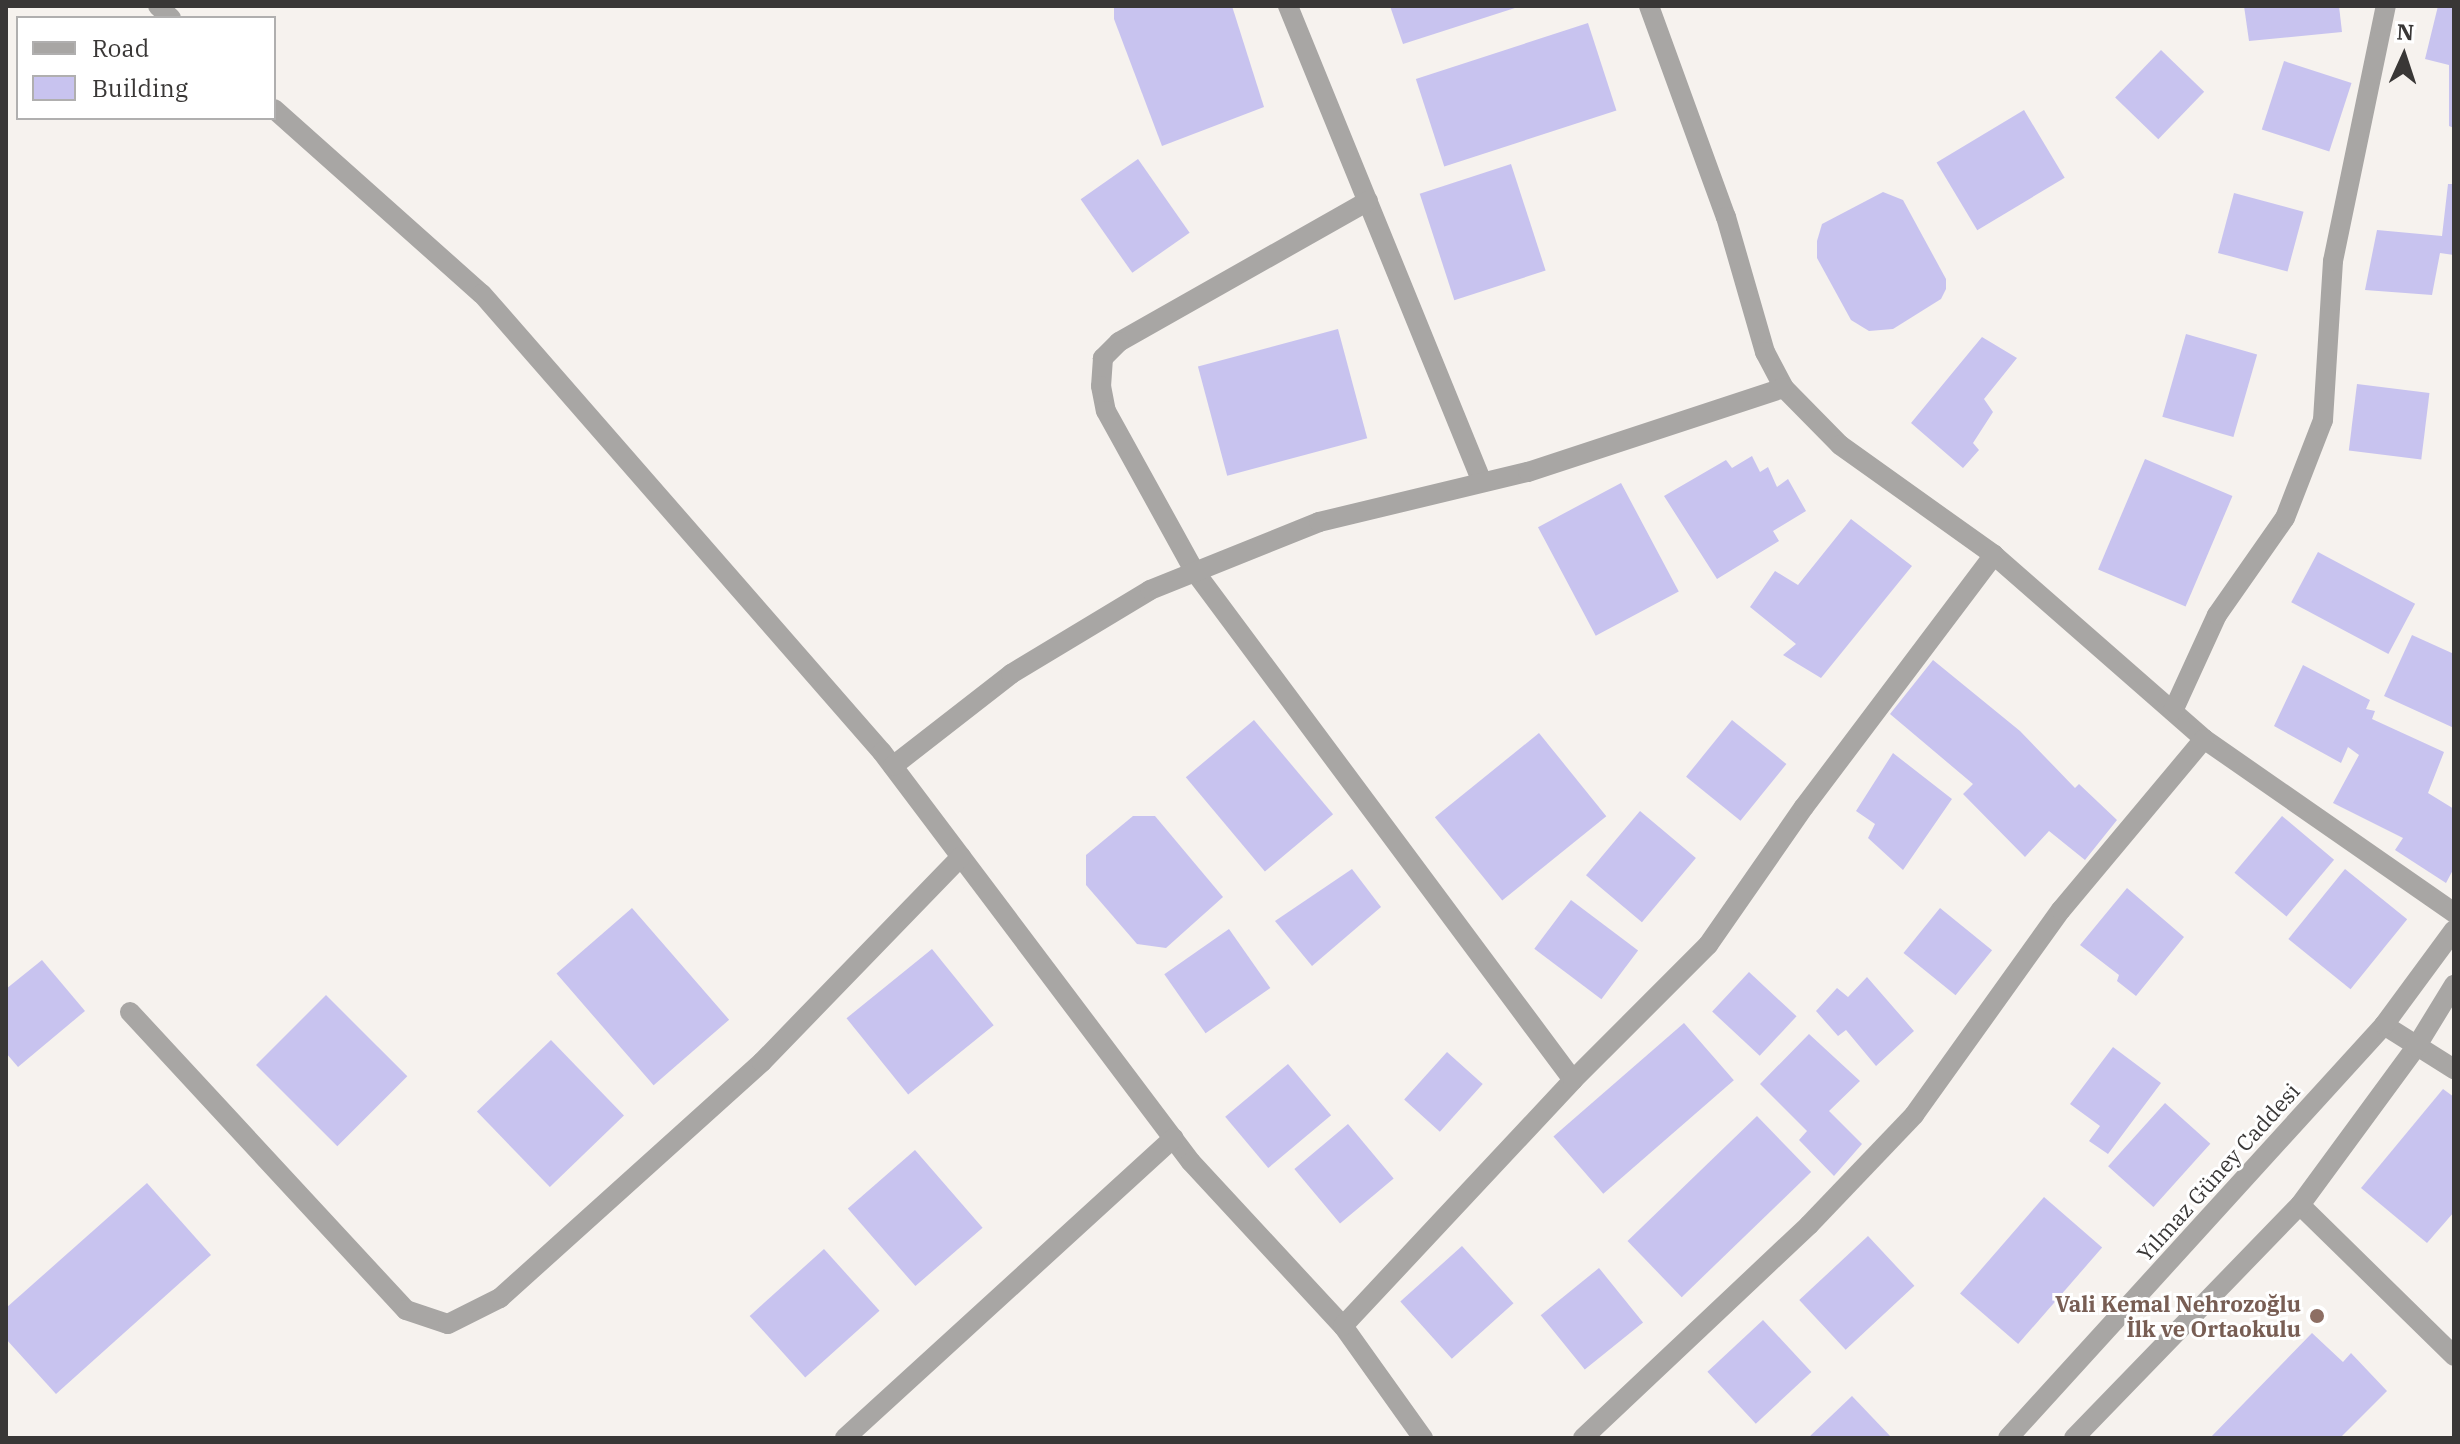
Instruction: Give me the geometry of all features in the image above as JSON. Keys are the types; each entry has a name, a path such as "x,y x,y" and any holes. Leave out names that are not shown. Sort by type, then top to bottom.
{"street":[{"path":"1288,6 1482,482"},
{"path":"1649,6 1726,217 1765,352 1784,388 1840,445 1994,555 2204,739 2454,913"},
{"path":"2173,711 2217,615 2285,518 2323,420 2333,261 2386,6"},
{"path":"276,111 482,294 893,766 1173,1138 1343,1326 1423,1438"},
{"path":"1368,201 1119,342 1103,358 1101,386 1106,411 1195,572 1573,1080"},
{"path":"893,766 1011,674 1150,590 1319,522 1528,472 1784,388"},
{"path":"1343,1326 1573,1080 1708,945 1804,807 1994,555"},
{"path":"1583,1438 1809,1225 1914,1115 2061,910 2204,739"},
{"path":"130,1012 406,1310 448,1324 500,1298 762,1062 961,857"},
{"name":"Yılmaz Güney Caddesi","path":"2008,1438 2384,1025 2454,930"},
{"path":"2074,1438 2300,1205 2416,1047 2454,985"},
{"path":"2384,1025 2454,1069"},
{"path":"845,1438 1173,1138"},
{"path":"2300,1205 2454,1356"}],"building":[{"path":"1114,6 1232,6 1264,107 1162,146 1114,19"},
{"path":"1390,6 1518,6 1518,7 1403,44"},
{"path":"2244,6 2339,6 2342,32 2249,41"},
{"path":"2438,6 2454,6 2454,128 2449,126 2449,65 2425,59"},
{"path":"1588,23 1616,110 1444,166 1416,79"},
{"path":"2161,50 2204,92 2158,139 2115,97"},
{"path":"2284,61 2352,83 2329,151 2262,129"},
{"path":"2024,110 2065,178 1977,230 1937,163"},
{"path":"1138,159 1190,233 1132,273 1081,199"},
{"path":"1511,164 1546,271 1454,300 1420,194"},
{"path":"2448,184 2454,184 2454,255 2440,253 2432,295 2365,290 2377,230 2442,236"},
{"path":"1883,192 1903,200 1946,279 1946,289 1941,299 1893,329 1869,331 1851,320 1817,258 1817,241 1822,224"},
{"path":"2234,193 2304,212 2287,272 2218,253"},
{"path":"1338,329 1367,438 1227,476 1198,367"},
{"path":"2186,334 2257,354 2233,437 2162,417"},
{"path":"1982,337 2017,358 1984,399 1993,412 1973,443 1979,450 1963,468 1911,423"},
{"path":"2357,384 2429,393 2421,459 2349,451"},
{"path":"1752,456 1760,472 1768,467 1777,487 1788,479 1806,511 1773,531 1779,541 1717,579 1664,496 1726,460 1732,468"},
{"path":"2145,459 2232,496 2186,607 2098,569"},
{"path":"1621,483 1679,592 1596,636 1538,527"},
{"path":"1851,519 1912,566 1821,678 1783,655 1796,644 1750,607 1775,571 1798,585"},
{"path":"2318,552 2415,604 2388,654 2291,602"},
{"path":"2412,635 2454,654 2454,728 2384,696"},
{"path":"1933,660 2020,731 2075,788 2079,784 2117,820 2085,860 2049,831 2025,857 1963,794 1973,784 1890,714"},
{"path":"2303,665 2370,700 2366,709 2375,711 2372,719 2444,752 2428,793 2454,809 2454,868 2446,883 2395,850 2403,838 2333,803 2359,755 2348,747 2341,763 2274,726"},
{"path":"1254,720 1333,814 1265,871 1186,777"},
{"path":"1732,720 1786,764 1740,821 1686,777"},
{"path":"1539,733 1606,816 1502,900 1435,817"},
{"path":"1893,753 1952,799 1903,870 1868,838 1875,824 1856,811"},
{"path":"1640,811 1696,858 1642,922 1586,875"},
{"path":"1133,816 1155,816 1223,897 1166,948 1137,944 1086,885 1086,855"},
{"path":"2282,816 2334,860 2287,916 2234,873"},
{"path":"1352,869 1381,907 1312,966 1275,921"},
{"path":"2345,869 2407,919 2351,989 2288,939"},
{"path":"2127,888 2184,937 2136,996 2117,981 2119,975 2080,945"},
{"path":"1571,900 1638,951 1601,999 1534,949"},
{"path":"632,908 729,1020 654,1085 557,974"},
{"path":"1940,908 1992,950 1956,995 1903,953"},
{"path":"1229,929 1270,988 1206,1033 1164,974"},
{"path":"932,949 994,1025 908,1094 847,1018"},
{"path":"42,960 85,1011 18,1067 6,1053 6,989"},
{"path":"1749,972 1797,1016 1760,1056 1712,1011"},
{"path":"1867,977 1914,1031 1876,1066 1846,1030 1838,1036 1816,1011 1837,988 1848,997"},
{"path":"326,995 407,1076 337,1146 256,1065"},
{"path":"1684,1023 1734,1080 1603,1194 1553,1136"},
{"path":"1809,1034 1860,1081 1829,1111 1862,1144 1834,1176 1799,1140 1807,1131 1760,1084"},
{"path":"551,1040 624,1116 550,1187 477,1112"},
{"path":"2113,1047 2161,1083 2108,1154 2089,1141 2100,1126 2070,1104"},
{"path":"1447,1052 1483,1084 1440,1132 1404,1100"},
{"path":"1288,1064 1331,1115 1268,1168 1225,1117"},
{"path":"2443,1089 2454,1097 2454,1212 2427,1243 2361,1188"},
{"path":"2165,1103 2210,1144 2153,1207 2108,1166"},
{"path":"1757,1116 1811,1172 1682,1297 1628,1241"},
{"path":"1348,1124 1394,1178 1340,1223 1294,1169"},
{"path":"915,1150 983,1228 915,1286 848,1208"},
{"path":"147,1183 211,1255 56,1394 6,1339 6,1308"},
{"path":"2044,1197 2102,1248 2018,1344 1960,1294"},
{"path":"1868,1236 1914,1286 1846,1350 1799,1300"},
{"path":"1462,1246 1514,1303 1452,1359 1400,1302"},
{"path":"824,1249 880,1311 805,1378 750,1316"},
{"path":"1599,1268 1643,1322 1585,1370 1541,1315"},
{"path":"1763,1320 1811,1372 1756,1424 1707,1372"},
{"path":"2312,1333 2343,1362 2351,1353 2387,1391 2340,1438 2210,1438"},
{"path":"1852,1396 1892,1438 1808,1438"}],"place":[{"name":"Vali Kemal Nehrozoğlu İlk ve Ortaokulu","path":"2317,1316"}]}
